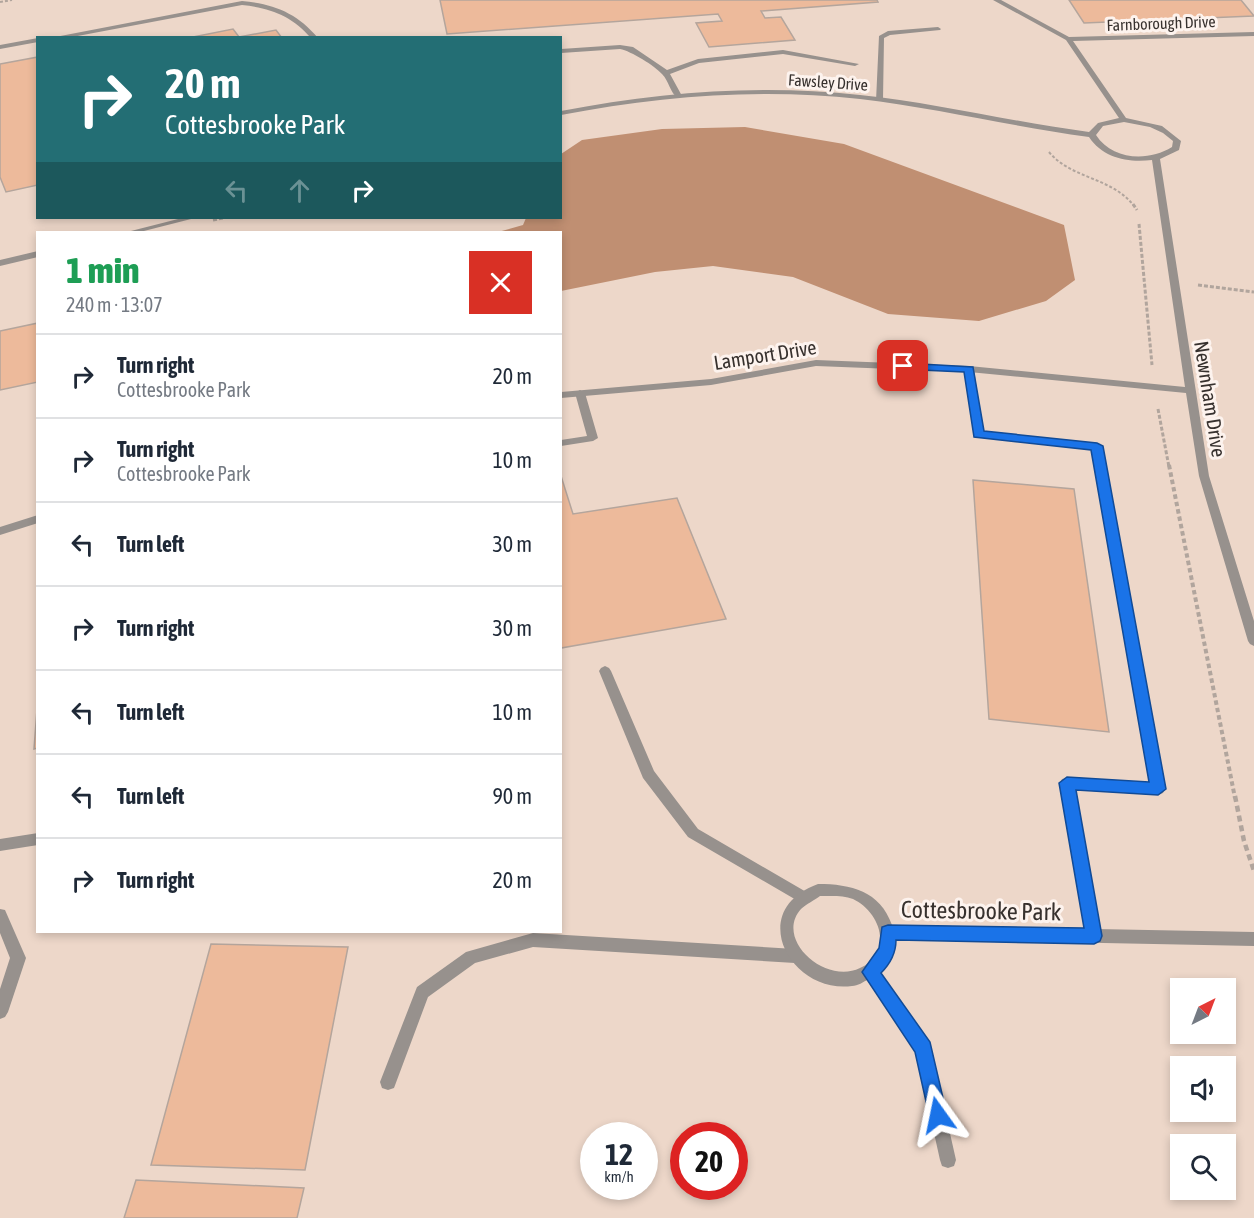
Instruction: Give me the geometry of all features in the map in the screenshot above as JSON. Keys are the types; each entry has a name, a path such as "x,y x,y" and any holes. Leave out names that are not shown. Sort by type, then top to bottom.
{"street":[{"path":"996,0 1068,39 1124,120"},
{"path":"63,36 242,3 270,4 305,26 313,36"},
{"path":"879,99 880,37 888,33 938,29"},
{"name":"Farnborough Drive","path":"1068,39 1254,34"},
{"path":"0,47 36,40"},
{"path":"562,51 620,46 630,49 666,73 678,96"},
{"path":"666,73 698,61 783,52 855,63"},
{"name":"Fawsley Drive","path":"562,113 604,104 678,96 767,92 827,94 879,99 1092,135"},
{"path":"1124,120 1157,126 1170,133 1176,141 1176,148 1169,155 1142,159 1113,153 1094,141 1092,135 1094,129 1100,124 1124,120"},
{"name":"Newnham Drive","path":"1156,158 1204,476 1254,640"},
{"path":"135,231 187,219"},
{"path":"0,263 36,254"},
{"name":"Lamport Drive","path":"562,395 711,382 816,363 969,369 1190,390"},
{"path":"969,369 978,435 1097,446 1158,789 1067,783 1094,936"},
{"path":"562,443 593,438 580,393"},
{"path":"0,531 36,520"},
{"path":"605,671 648,774 693,833 803,897 792,908 785,925 787,941 795,956 811,970 828,978 846,980 870,972 923,1048 948,1160"},
{"path":"0,845 36,839"},
{"name":"Cottesbrooke Park","path":"803,897 818,890 842,890 859,895 873,906 884,919 888,932 888,948 882,961 870,972"},
{"path":"0,915 18,958 0,1012"},
{"name":"Cottesbrooke Park","path":"888,932 1254,939"},
{"path":"388,1082 422,992 471,957 533,940 795,956"}],"path":[{"path":"0,2 12,0"},
{"path":"1059,131 1049,153 1058,163 1108,184 1126,195 1137,209 1154,386 1244,842 1254,871"}],"shaded area":[{"path":"0,0 1254,0 1254,1218 0,1218"},
{"path":"745,127 844,144 1064,225 1075,280 1046,301 979,321 888,314 793,277 713,266 655,272 562,291 562,231 502,231 523,225 526,219 562,219 562,153 582,140 662,129"}],"building":[{"path":"440,0 877,0 878,2 761,11 765,18 781,17 795,40 709,47 696,23 722,21 718,14 447,34"},
{"path":"1069,0 1241,0 1254,16 1084,23"},
{"path":"233,29 238,36 198,36"},
{"path":"276,30 280,36 244,36"},
{"path":"36,57 36,185 6,192 0,177 0,64"},
{"path":"36,323 36,382 0,390 0,331"},
{"path":"562,479 573,514 677,498 726,619 562,648"},
{"path":"973,480 1074,489 1109,732 989,719"},
{"path":"36,722 36,748 34,749"},
{"path":"211,944 348,947 305,1170 151,1165"},
{"path":"136,1180 304,1188 297,1218 124,1218"}],"route":[{"path":"903,366 969,369 978,435 1097,446 1158,789 1067,783 1094,936 888,932 888,948 882,961 870,972 923,1048 938,1115"}]}
